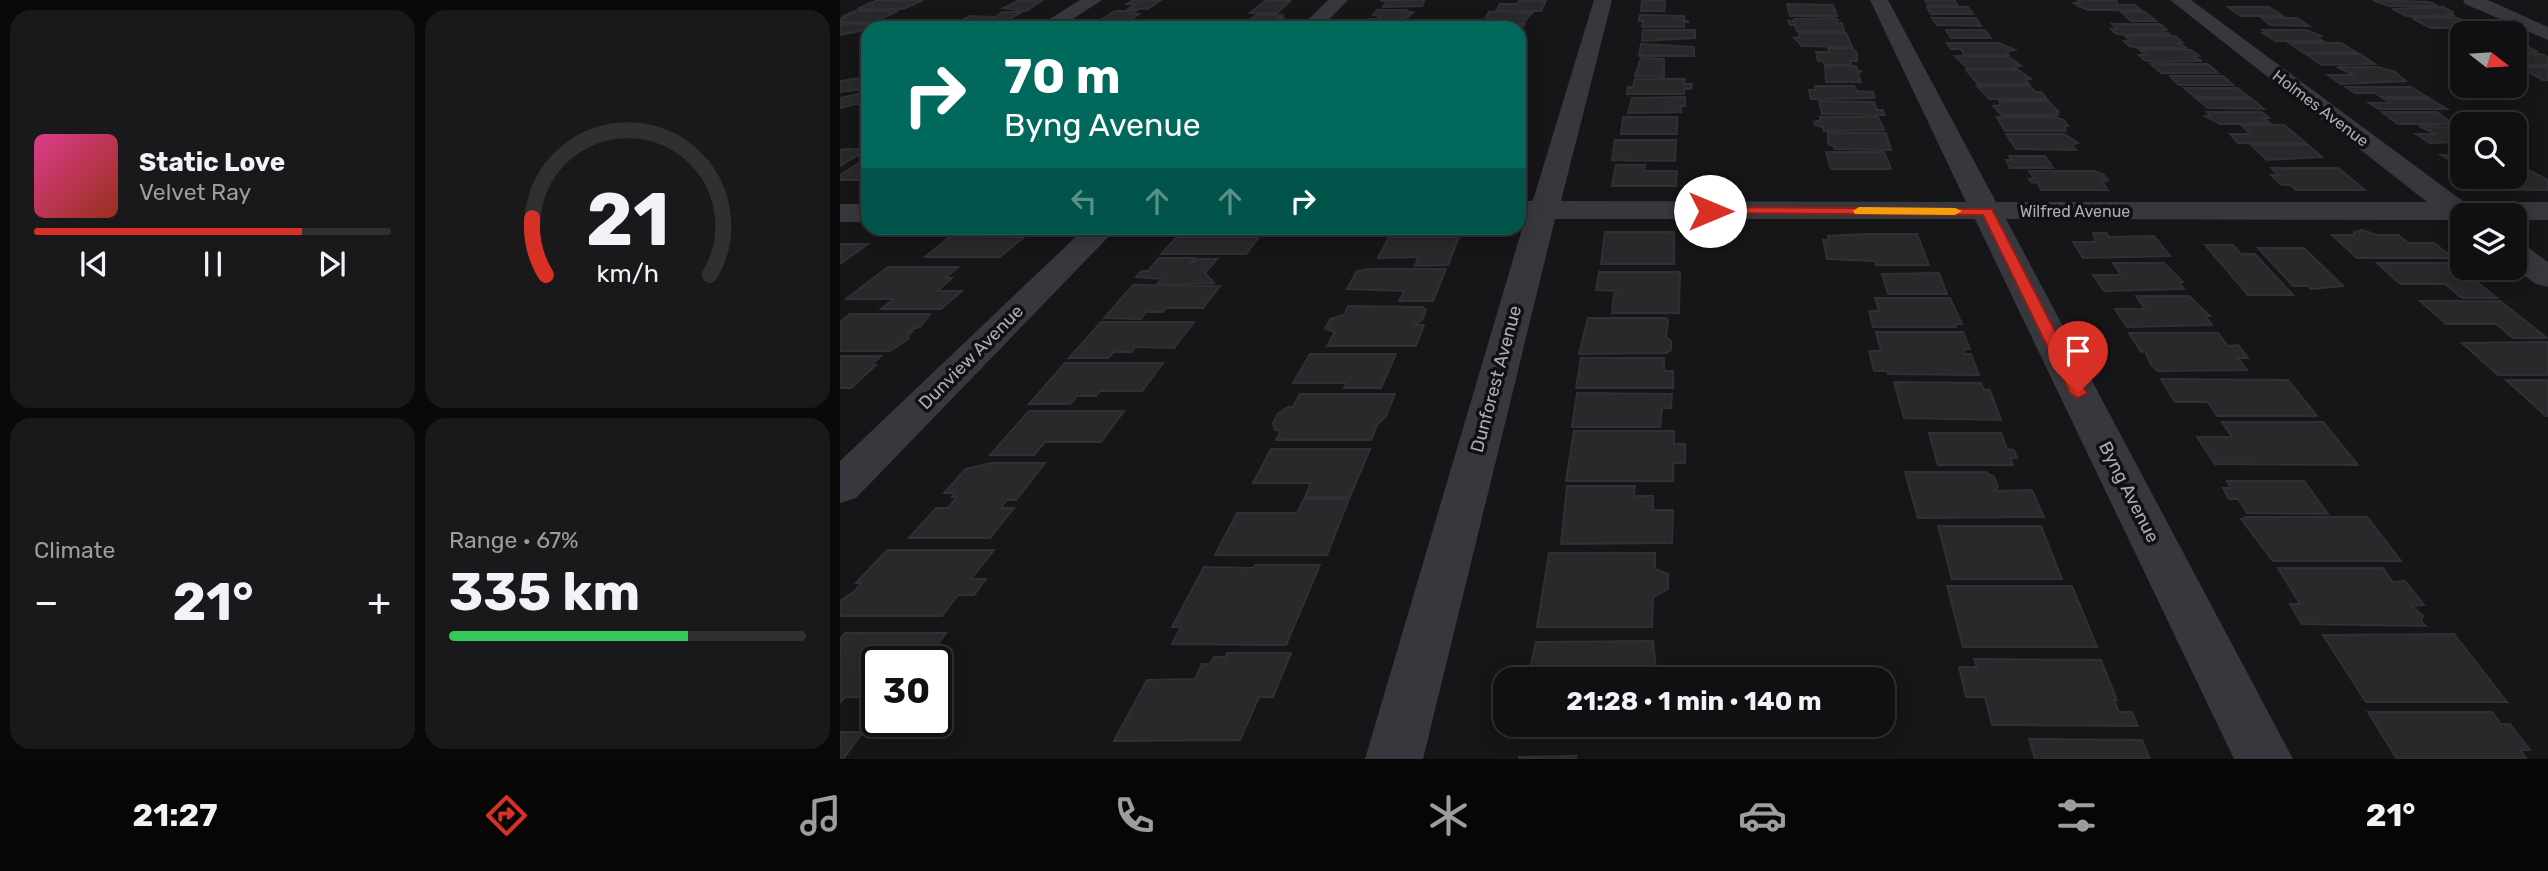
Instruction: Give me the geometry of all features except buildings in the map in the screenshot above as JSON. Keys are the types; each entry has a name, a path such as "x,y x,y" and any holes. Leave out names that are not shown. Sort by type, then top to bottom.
{"street":[{"path":"1057,21 1093,0"},
{"path":"1317,21 1339,0"},
{"name":"Dunforest Avenue","path":"1526,230 1603,0"},
{"name":"Byng Avenue","path":"1879,0 2264,759"},
{"name":"Holmes Avenue","path":"2179,0 2450,206"},
{"path":"2472,0 2548,34"},
{"name":"Wilfred Avenue","path":"1531,210 2450,214"},
{"name":"Wilfred Avenue","path":"2527,212 2548,211"},
{"path":"840,213 861,213"},
{"name":"Dunview Avenue","path":"840,487 1095,235"},
{"name":"Dunforest Avenue","path":"1394,759 1525,235"},
{"path":"2527,262 2548,277"}],"slow traffic":[{"path":"1859,211 1955,211"}],"route":[{"path":"1710,211 1987,211 2078,393"}]}
